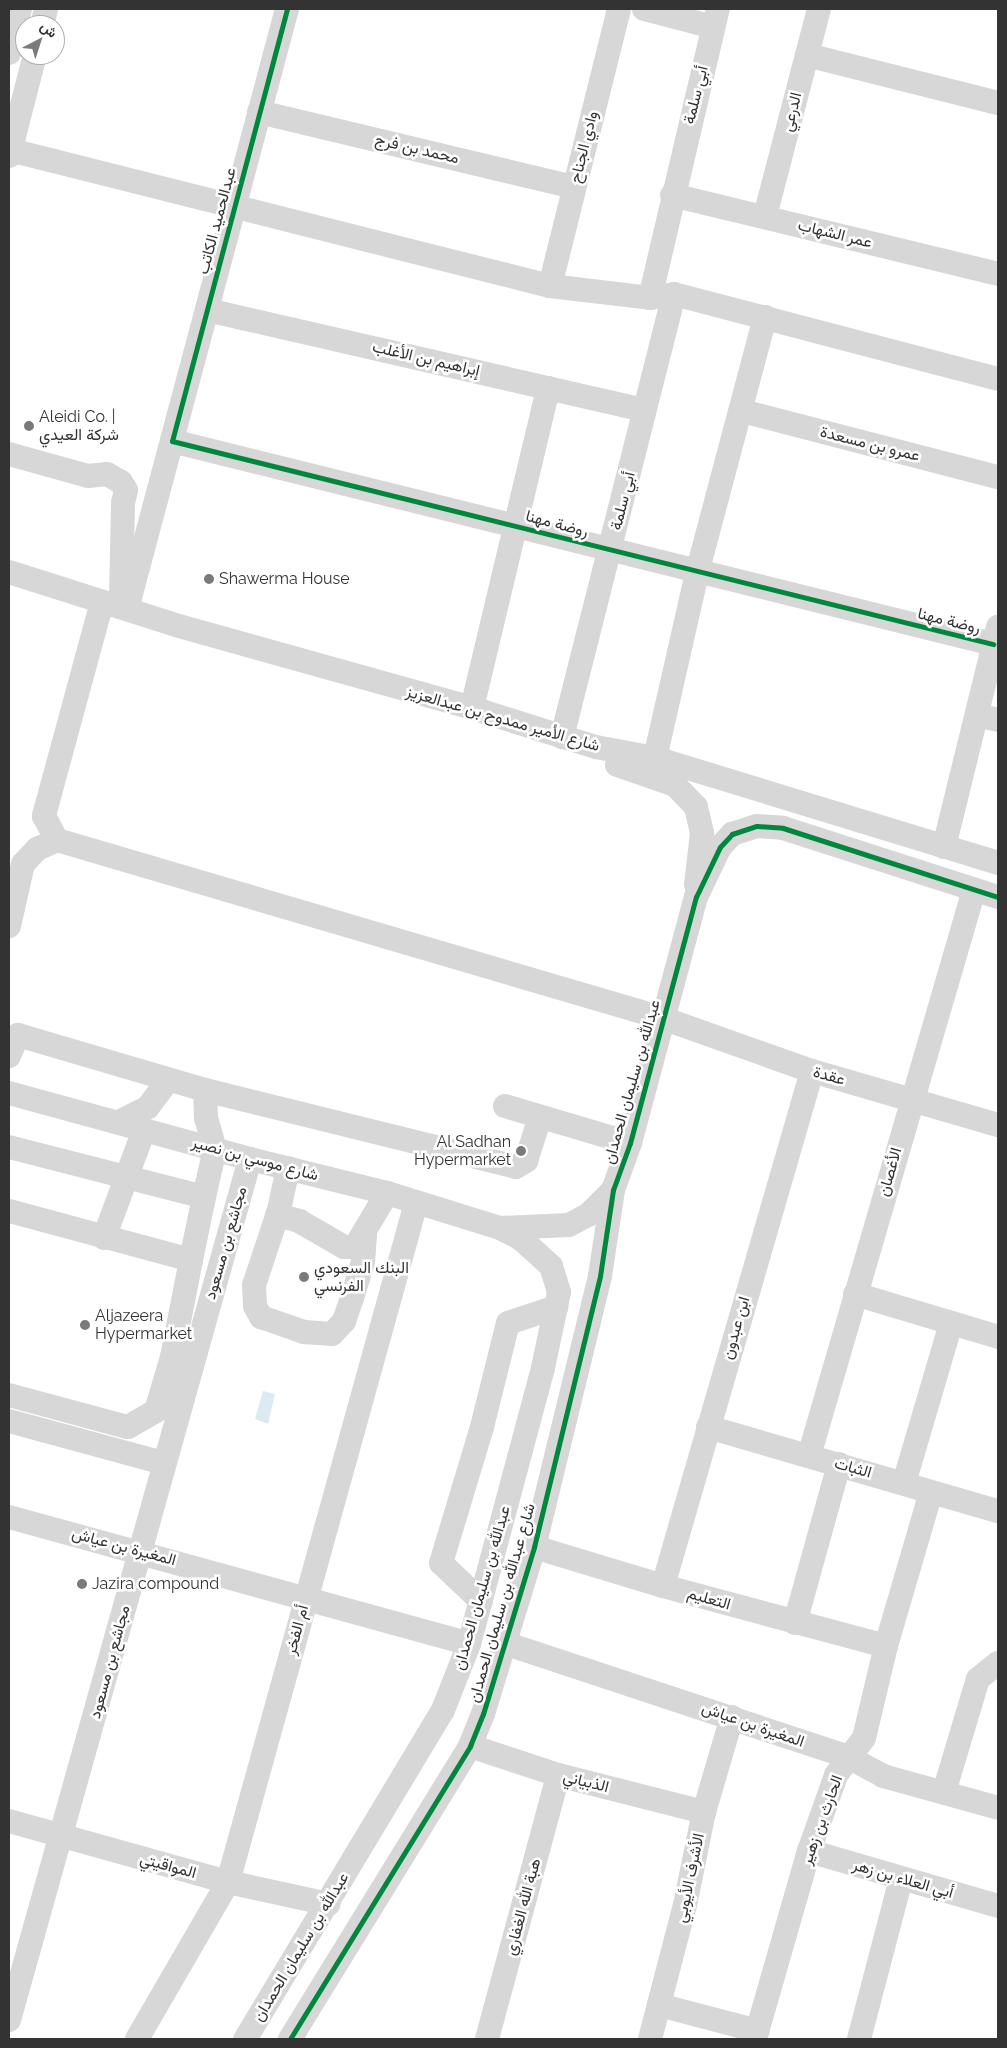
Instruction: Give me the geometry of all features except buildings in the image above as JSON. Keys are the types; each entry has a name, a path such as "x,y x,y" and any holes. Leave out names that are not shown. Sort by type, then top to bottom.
{"street":[{"path":"9,53 20,9"},
{"name":"عبدالحميد الكاتب","path":"117,606 172,440 287,9"},
{"name":"وادي الجناح","path":"550,286 619,9"},
{"path":"644,9 715,18"},
{"name":"الدرعي","path":"765,216 819,9"},
{"name":"أبي سلمة","path":"650,298 672,195 715,18"},
{"path":"807,55 998,103"},
{"path":"32,65 10,153 233,206 550,286 650,298 674,294 998,379"},
{"name":"محمد بن فرج","path":"259,112 574,187"},
{"name":"عمر الشهاب","path":"672,195 998,274"},
{"name":"أبي سلمة","path":"562,737 674,294"},
{"name":"إبراهيم بن الأغلب","path":"207,310 644,410"},
{"path":"655,758 697,573 742,411 765,317"},
{"path":"472,708 513,525 548,388"},
{"name":"عمرو بن مسعدة","path":"742,411 998,477"},
{"name":"روضة مهنا","path":"172,440 697,573 996,636"},
{"path":"9,454 88,476 107,474 121,482 126,490 122,503 117,606 44,816 57,840 37,849 23,864 9,926"},
{"name":"شارع الأمير ممدوح بن عبدالعزيز","path":"9,572 117,606 472,708 596,747 655,758 998,863"},
{"path":"944,847 988,717 996,636"},
{"path":"596,747 618,766 675,785 696,807 702,833 696,897"},
{"path":"696,897 720,847 732,834 757,826 783,828 998,897"},
{"name":"عقدة","path":"57,840 662,1018 812,1071 998,1125"},
{"name":"الأغصان","path":"809,1456 911,1099 974,890"},
{"name":"عبدالله بن سليمان الحمدان","path":"600,1276 613,1190 630,1143 696,897"},
{"path":"9,1056 18,1035 204,1090 516,1168 526,1161 540,1117"},
{"name":"ابن عبدون","path":"663,1586 812,1071"},
{"path":"121,1121 148,1107 168,1080"},
{"path":"9,1395 128,1427 156,1411 172,1358 204,1197 216,1149 206,1118 204,1090"},
{"name":"شارع موسي بن نصير","path":"9,1093 121,1121 144,1130 250,1160 387,1193 500,1228"},
{"path":"505,1106 630,1143"},
{"path":"104,1238 128,1179 144,1130"},
{"path":"9,1147 204,1197"},
{"name":"مجاشع بن مسعود","path":"9,2015 62,1836 164,1463 250,1160"},
{"path":"288,1168 277,1215 254,1285 255,1306 261,1317 304,1332 332,1334 344,1321 362,1263 365,1235"},
{"path":"500,1228 569,1225 588,1215 613,1190"},
{"path":"277,1215 299,1221 344,1247 355,1247 365,1235 387,1193"},
{"name":"أم الفخر","path":"137,2039 228,1882 416,1203"},
{"path":"9,1211 191,1260"},
{"name":"عبدالله بن سليمان الحمدان","path":"245,2039 329,1904 443,1710 469,1644 559,1292 551,1266 520,1238 500,1228"},
{"name":"شارع عبدالله بن سليمان الحمدان","path":"290,2039 470,1746 507,1644 534,1547 600,1276"},
{"path":"855,1294 998,1337"},
{"path":"481,1601 441,1563 480,1436 508,1323 556,1307"},
{"path":"904,1483 950,1323"},
{"path":"9,1421 164,1463"},
{"name":"الثبات","path":"708,1427 998,1511"},
{"path":"795,1623 839,1464"},
{"name":"الحارث بن زهير","path":"756,2035 809,1851 836,1775 864,1738 886,1646 931,1492"},
{"name":"المغيرة بن عياش","path":"9,1517 306,1596 469,1644"},
{"name":"التعليم","path":"534,1547 663,1586 886,1646"},
{"name":"المغيرة بن عياش","path":"507,1644 848,1757 883,1776 998,1808"},
{"path":"944,1792 978,1678 998,1663"},
{"name":"الأشرف الأيوبي","path":"650,2039 696,1857 704,1812 732,1717"},
{"name":"الذبياني","path":"470,1746 558,1775 704,1812"},
{"name":"هبة الله الغفاري","path":"488,2039 558,1775"},
{"name":"المواقيتي","path":"9,1821 228,1882 329,1904"},
{"name":"أبي العلاء بن زهر","path":"809,1851 998,1906"},
{"path":"859,2039 901,1879"},
{"path":"660,2005 756,2035"}],"shaded area":[{"path":"263,1391 275,1394 268,1424 255,1419"}],"cycle path":[{"path":"287,9 172,441 993,644"},
{"path":"290,2039 470,1746 483,1714 534,1547 600,1276 613,1190 630,1143 696,897 720,847 732,834 757,826 783,828 998,897"}],"place":[{"name":"Aleidi Co. | شركة العيدي","path":"29,426"},
{"name":"Shawerma House","path":"209,579"},
{"name":"Al Sadhan Hypermarket","path":"521,1151"},
{"name":"البنك السعودي الفرنسي","path":"304,1277"},
{"name":"Aljazeera Hypermarket","path":"85,1325"},
{"name":"Jazira compound","path":"82,1584"}]}
